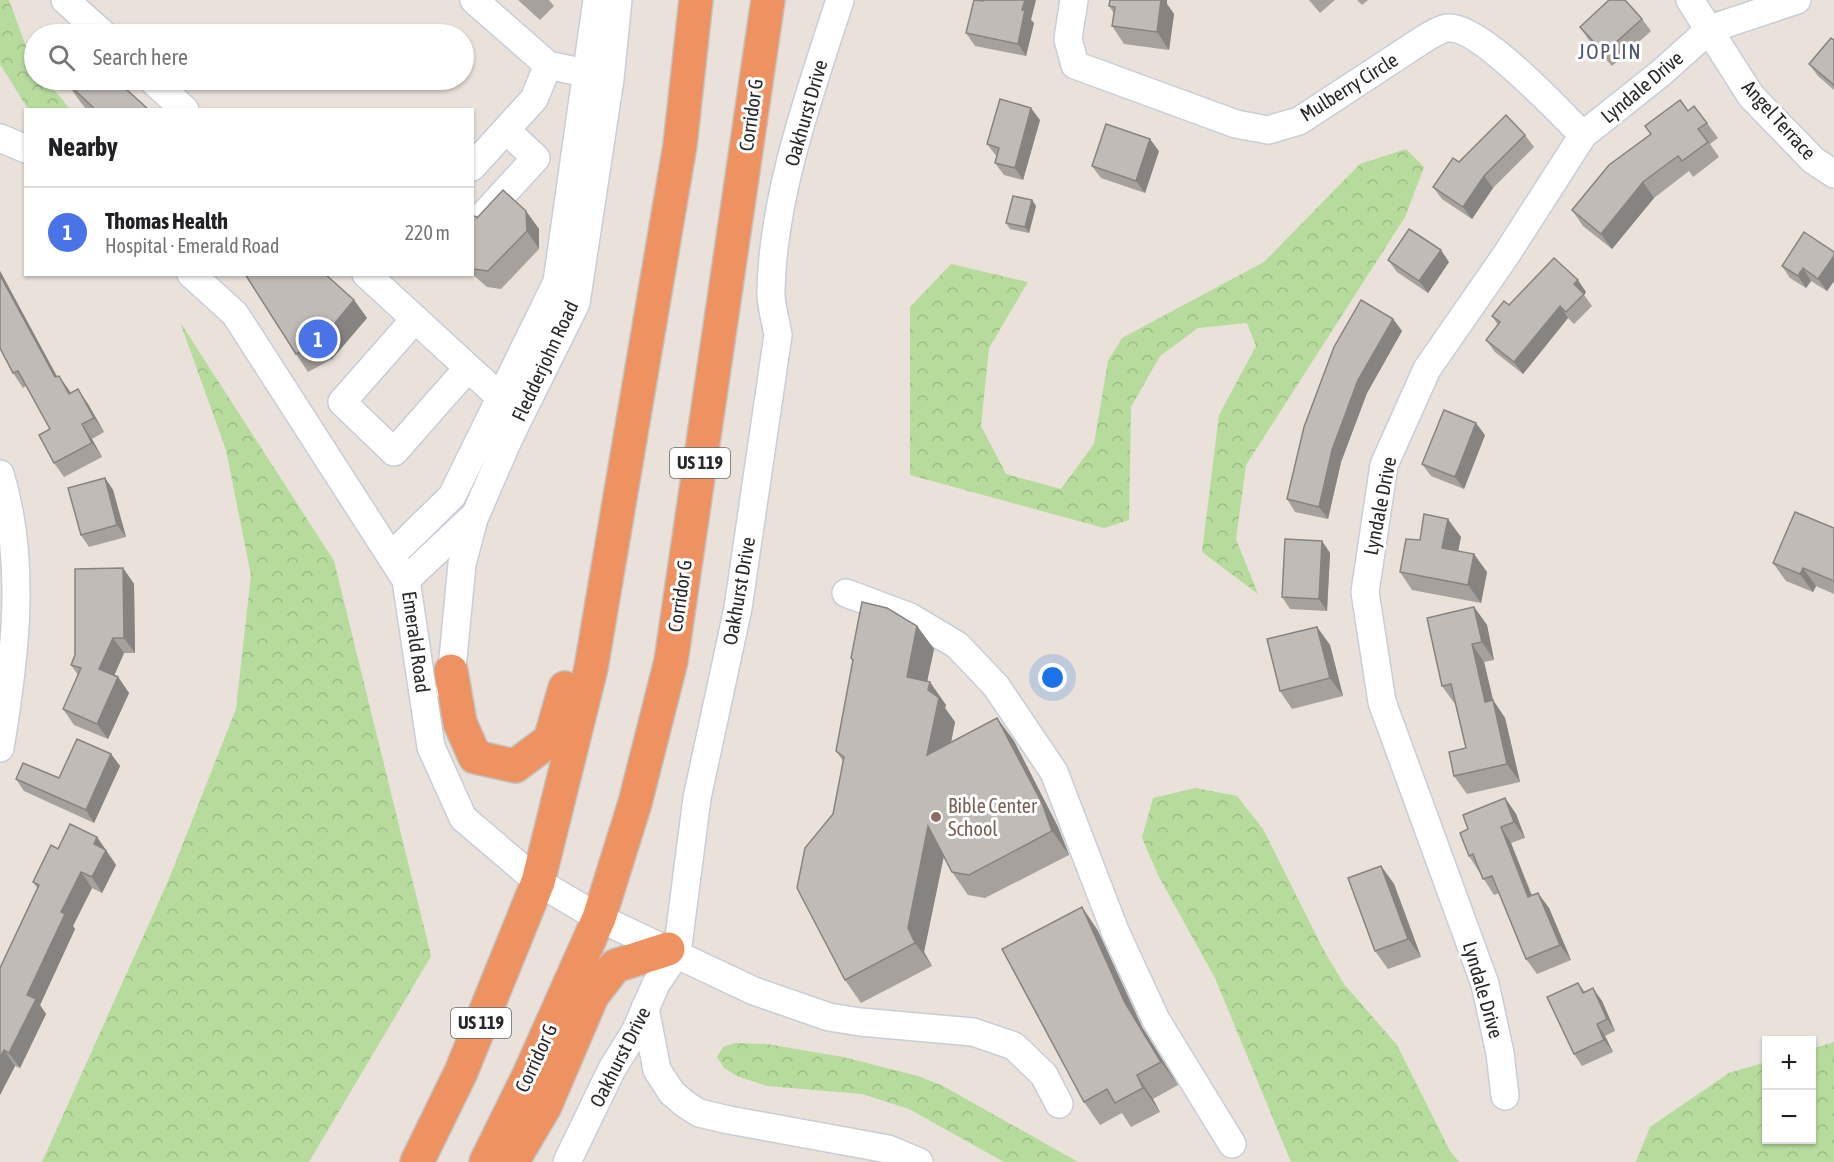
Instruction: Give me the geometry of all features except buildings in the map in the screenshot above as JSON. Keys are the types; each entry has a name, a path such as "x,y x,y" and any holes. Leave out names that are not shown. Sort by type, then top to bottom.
{"highway":[{"name":"US 119","path":"417,1162 460,1072 538,882 591,668 681,145 696,0"},
{"name":"Corridor G","path":"486,1162 530,1075 599,918 635,803 670,661 768,0"},
{"path":"451,671 460,723 475,757 515,766 550,740 630,443"},
{"path":"512,1162 545,1106 592,996 615,966 672,951"}],"street":[{"path":"65,0 92,24"},
{"path":"474,0 548,65 598,76 597,0"},
{"name":"Fledderjohn Road","path":"406,580 476,514 510,406 576,303 598,76 618,0"},
{"name":"Oakhurst Drive","path":"567,1162 612,1069 635,1032 672,951 697,798 738,608 778,335 771,292 778,217 803,113 840,0"},
{"name":"Mulberry Circle","path":"1074,0 1068,39 1075,65 1236,124 1268,130 1299,120 1427,37 1448,28 1469,33 1508,62 1583,135"},
{"name":"Angel Terrace","path":"1690,0 1751,96 1813,160 1834,174"},
{"name":"Lyndale Drive","path":"1505,1096 1500,1053 1485,984 1382,702 1365,592 1384,465 1426,369 1506,255 1583,135 1710,29 1797,0"},
{"path":"474,165 534,99 548,65"},
{"path":"163,90 183,108"},
{"path":"474,225 536,158 506,130"},
{"path":"0,138 24,148"},
{"name":"Emerald Road","path":"193,276 235,314 406,580 431,747 463,818 538,882 599,918 754,991 829,1017 973,1032 1014,1046 1044,1075 1059,1104"},
{"path":"371,276 510,406 452,496 391,556"},
{"path":"415,319 342,402 394,452 468,368"},
{"path":"0,474 11,525 16,594 13,672 0,748"},
{"path":"446,779 451,671 462,564 476,514"},
{"path":"846,592 910,617 957,645 996,686 1054,772 1115,931 1156,1020 1232,1144"},
{"path":"645,1008 657,1070 672,1093 699,1113 888,1149 919,1162"}],"green space":[{"path":"0,0 9,0 24,41 24,90 54,90 69,108 27,108 0,64"},
{"path":"1406,149 1424,167 1405,217 1246,465 1236,539 1258,594 1202,552 1219,415 1256,346 1247,323 1198,328 1160,356 1131,407 1129,520 1104,528 910,475 910,307 951,264 1028,282 989,348 981,426 1006,474 1061,489 1094,444 1108,361 1122,338 1264,262 1360,164"},
{"path":"180,322 334,561 431,956 309,1162 42,1162 169,879 236,709 251,575 226,450"},
{"path":"1196,788 1237,796 1263,829 1323,949 1344,984 1397,1045 1450,1151 1459,1162 1291,1162 1215,978 1159,877 1142,838 1153,798"},
{"path":"1834,1042 1834,1162 1636,1162 1650,1127 1729,1073 1762,1063 1762,1144 1816,1144 1816,1048"},
{"path":"735,1043 767,1044 843,1057 918,1076 943,1086 1078,1162 1004,1162 909,1109 862,1094 767,1086 737,1076 724,1068 717,1057 723,1047"}],"place":[{"name":"Thomas Health","path":"318,339"},
{"name":"Bible Center School","path":"936,817"}],"district":[{"name":"JOPLIN","path":"1610,52"}]}
